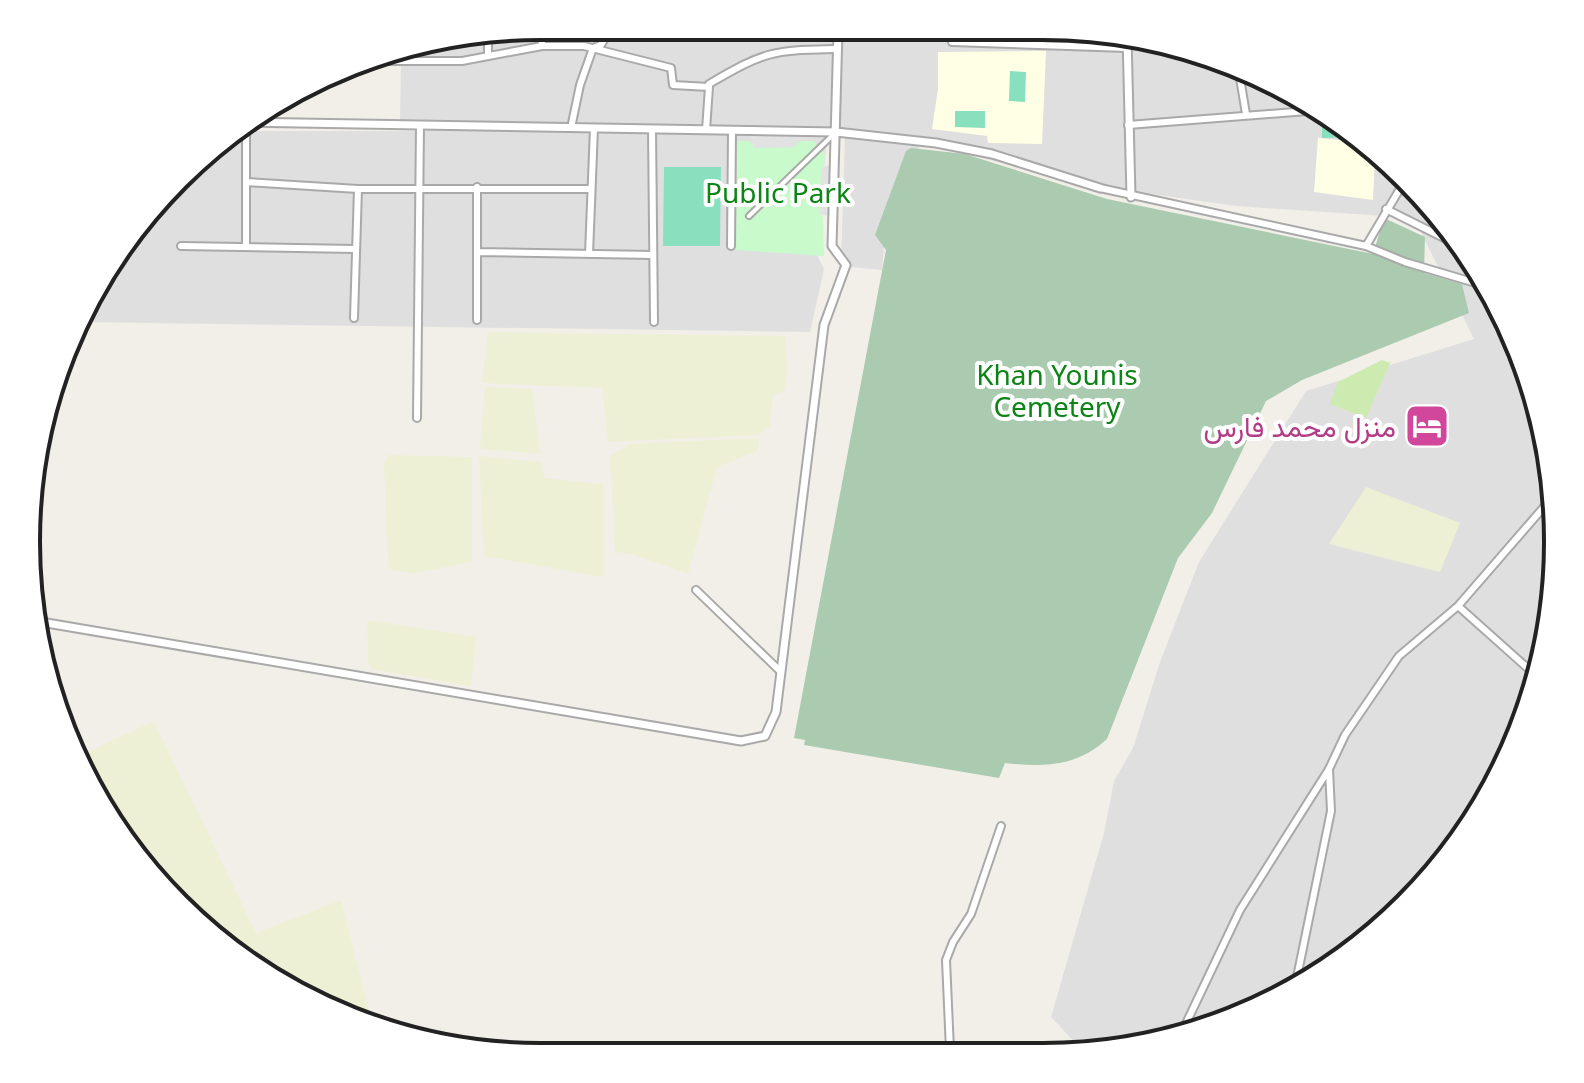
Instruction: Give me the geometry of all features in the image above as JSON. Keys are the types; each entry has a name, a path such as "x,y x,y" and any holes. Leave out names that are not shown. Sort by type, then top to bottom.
{"street":[{"path":"542,40 542,46"},
{"path":"593,48 604,40"},
{"path":"47,623 741,741 753,741 768,733 776,712 824,325 846,265 832,246 838,40"},
{"path":"952,42 1127,48 1131,197"},
{"path":"488,43 488,55"},
{"path":"399,61 462,61 542,46 593,48 671,68 673,85 709,87"},
{"path":"571,128 580,85 593,48"},
{"path":"706,130 709,84 776,50 837,49"},
{"path":"1241,81 1246,114"},
{"path":"1127,125 1299,111"},
{"path":"267,122 836,132 936,143 992,154 1131,197 1366,246 1471,281"},
{"path":"417,418 420,125"},
{"path":"589,254 589,189 594,128"},
{"path":"652,129 654,322"},
{"path":"731,246 732,130"},
{"path":"749,216 836,132"},
{"path":"246,137 246,247"},
{"path":"246,182 358,189 419,186 589,189"},
{"path":"477,187 477,320"},
{"path":"354,318 358,189"},
{"path":"1366,246 1399,189"},
{"path":"1386,209 1440,236"},
{"path":"181,246 355,249"},
{"path":"477,252 653,255"},
{"path":"1187,1021 1240,910 1329,769 1345,735 1399,656 1458,606 1543,508"},
{"path":"696,590 781,672"},
{"path":"1458,606 1528,668"},
{"path":"1298,973 1331,811 1329,769"},
{"path":"950,1043 946,960 953,942 971,914 1001,826"}],"shaded area":[{"path":"542,40 1075,41 1108,44 1172,57 1234,78 1293,107 1373,164 1440,236 1477,291 1492,320 1506,350 1527,412 1540,476 1543,509 1540,607 1517,703 1477,792 1440,847 1397,896 1348,939 1293,976 1204,1016 1108,1039 1074,1042 1051,1017 1104,833 1114,781 1133,748 1160,662 1199,562 1306,391 1474,339 1414,218 1236,206 1096,186 921,143 886,226 882,270 841,266 845,136 827,135 817,255 824,269 810,332 91,322 125,263 164,211 211,164 254,131 430,131 400,126 401,60 476,44","holes":["563,131 797,135 555,132"]},
{"path":"1046,51 1042,144 988,143 987,136 932,129 938,89 938,52"},
{"path":"800,130 800,141 794,147 755,148 750,141 750,131"},
{"path":"1318,138 1343,140 1374,165 1373,200 1314,192"},
{"path":"835,166 833,217 820,214 821,169"},
{"path":"488,332 785,336 788,370 784,392 773,395 770,426 759,435 608,442 602,388 482,383"},
{"path":"485,387 532,389 540,454 482,449"},
{"path":"759,438 758,451 717,467 688,574 632,554 615,552 610,456 630,444"},
{"path":"388,455 472,457 472,562 415,573 393,571 388,566 384,465"},
{"path":"479,456 541,462 544,478 603,484 603,577 484,556"},
{"path":"1366,487 1460,523 1440,572 1329,544"},
{"path":"367,620 476,637 471,686 372,669 368,662"},
{"path":"154,721 256,933 341,900 369,1012 291,976 211,919 144,847 107,792 87,752"}],"green space":[{"path":"1010,71 1026,72 1025,102 1009,101"},
{"path":"955,111 985,111 985,128 955,127"},
{"path":"1322,126 1339,137 1322,138"},
{"name":"Public Park","path":"737,141 750,141 755,148 794,147 800,141 814,141 825,154 820,214 823,217 824,256 736,250"},
{"name":"Khan Younis Cemetery","path":"911,148 965,154 1107,199 1373,254 1384,218 1425,237 1424,273 1462,284 1469,313 1302,380 1266,401 1212,513 1178,558 1107,739 1072,760 1047,765 1005,763 999,778 804,745 805,740 794,738 886,250 875,235 906,151"},
{"path":"664,167 721,167 720,246 663,246"},
{"path":"1382,360 1390,363 1366,418 1330,404 1338,382"}],"place":[{"name":"منزل محمد فارس","path":"1427,426"}]}
